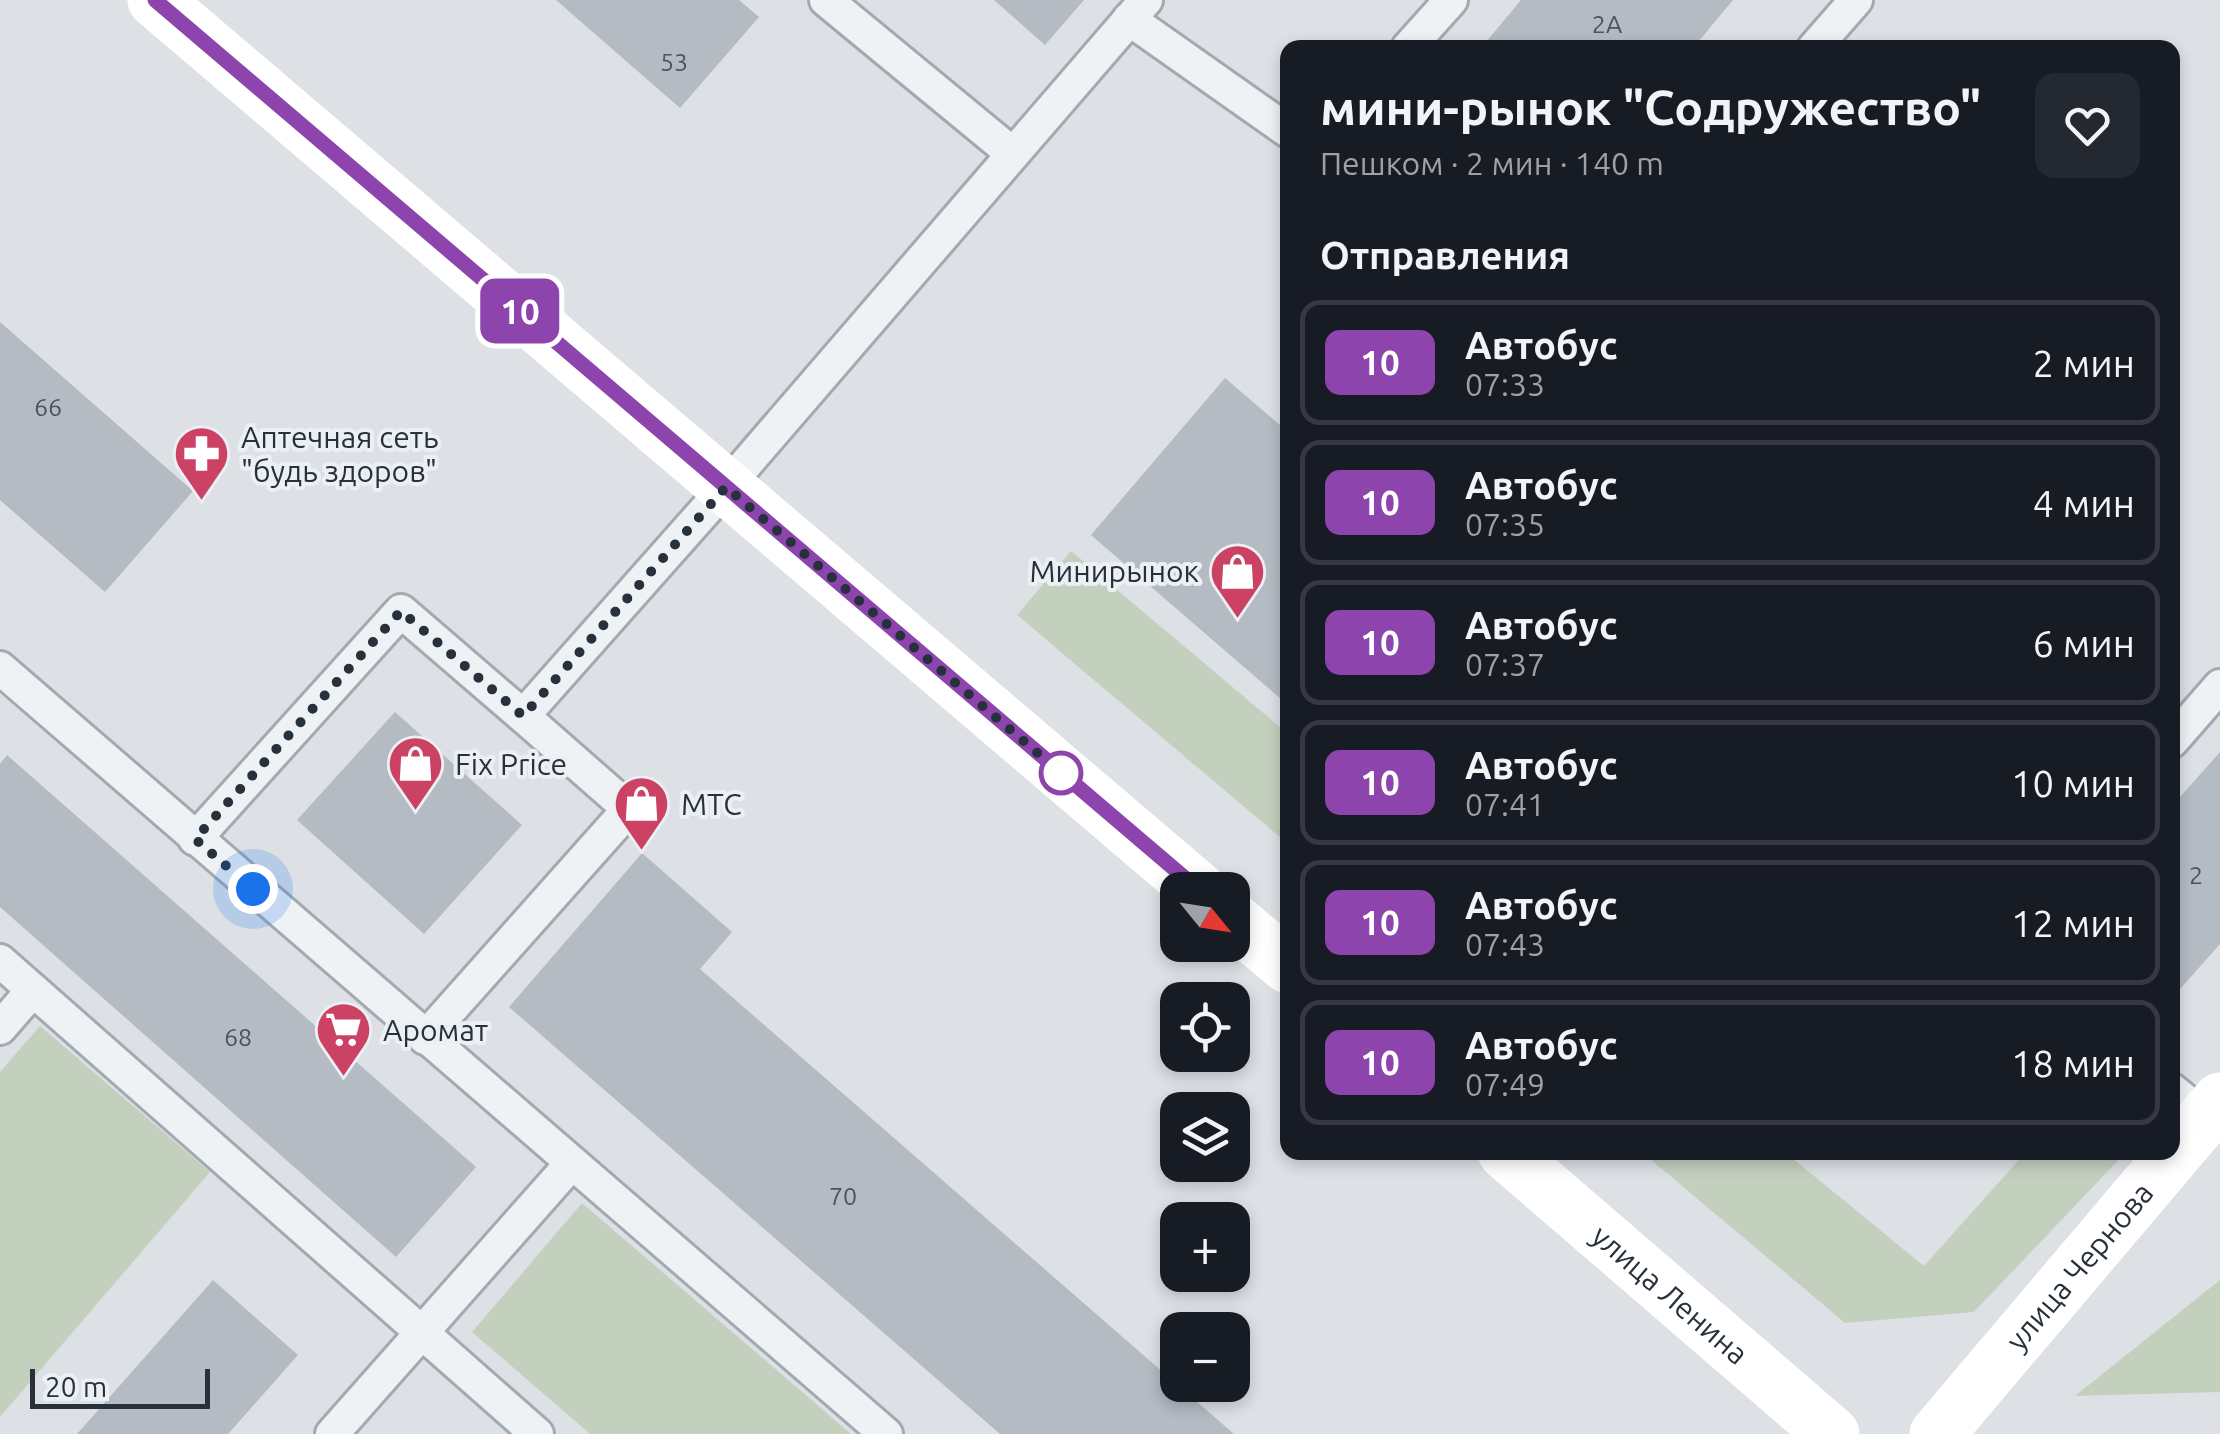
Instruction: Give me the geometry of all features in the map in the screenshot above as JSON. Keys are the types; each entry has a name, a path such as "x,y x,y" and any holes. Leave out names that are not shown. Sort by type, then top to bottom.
{"main road":[{"path":"154,0 1178,872"},
{"path":"1250,934 1280,959"},
{"name":"улица Чернова","path":"2180,1126 2199,1102"},
{"name":"улица Ленина","path":"1514,1160 1832,1434"},
{"name":"улица Чернова","path":"1937,1434 2153,1160"}],"lane":[{"path":"826,0 1014,154"},
{"path":"1415,40 1450,0"},
{"path":"1821,40 1856,0"},
{"path":"523,716 1138,10 1280,124"},
{"path":"195,839 401,611 523,716 629,809 425,1038"},
{"path":"0,668 886,1434"},
{"path":"2180,732 2220,686"},
{"path":"0,961 537,1434"},
{"path":"0,1028 33,990"},
{"path":"332,1434 571,1164"}],"green space":[{"path":"1071,551 1280,727 1280,837 1017,615"},
{"path":"40,1026 210,1172 0,1417 0,1072"},
{"path":"1651,1160 1795,1160 1924,1266 2019,1160 2118,1160 1974,1312 1845,1323"},
{"path":"582,1203 851,1434 590,1434 472,1332"},
{"path":"2220,1280 2220,1392 2075,1396"}],"building":[{"path":"556,0 739,0 759,17 680,108"},
{"path":"994,0 1084,0 1045,45"},
{"path":"1521,0 1733,0 1700,40 1488,40"},
{"path":"0,322 193,491 105,592 0,500"},
{"name":"Минирынок","path":"1225,378 1280,425 1280,698 1091,535"},
{"path":"395,712 522,825 424,934 297,820"},
{"path":"2220,752 2220,944 2180,989 2180,797"},
{"path":"7,755 476,1167 396,1257 0,907 0,764"},
{"path":"642,853 732,932 700,969 1160,1370 1160,1402 1197,1402 1234,1434 1000,1434 509,1007"},
{"path":"213,1280 298,1355 228,1434 77,1434"}],"bus line":[{"name":"10","path":"155,0 1178,872"}],"place":[{"name":"Аптечная сеть \"будь здоров\"","path":"202,503"},
{"name":"Минирынок","path":"1238,620"},
{"name":"Fix Price","path":"416,813"},
{"name":"МТС","path":"642,853"},
{"name":"Аромат","path":"344,1079"}],"route":[{"path":"253,889 195,839 401,611 523,716 726,487 1061,773"}]}
